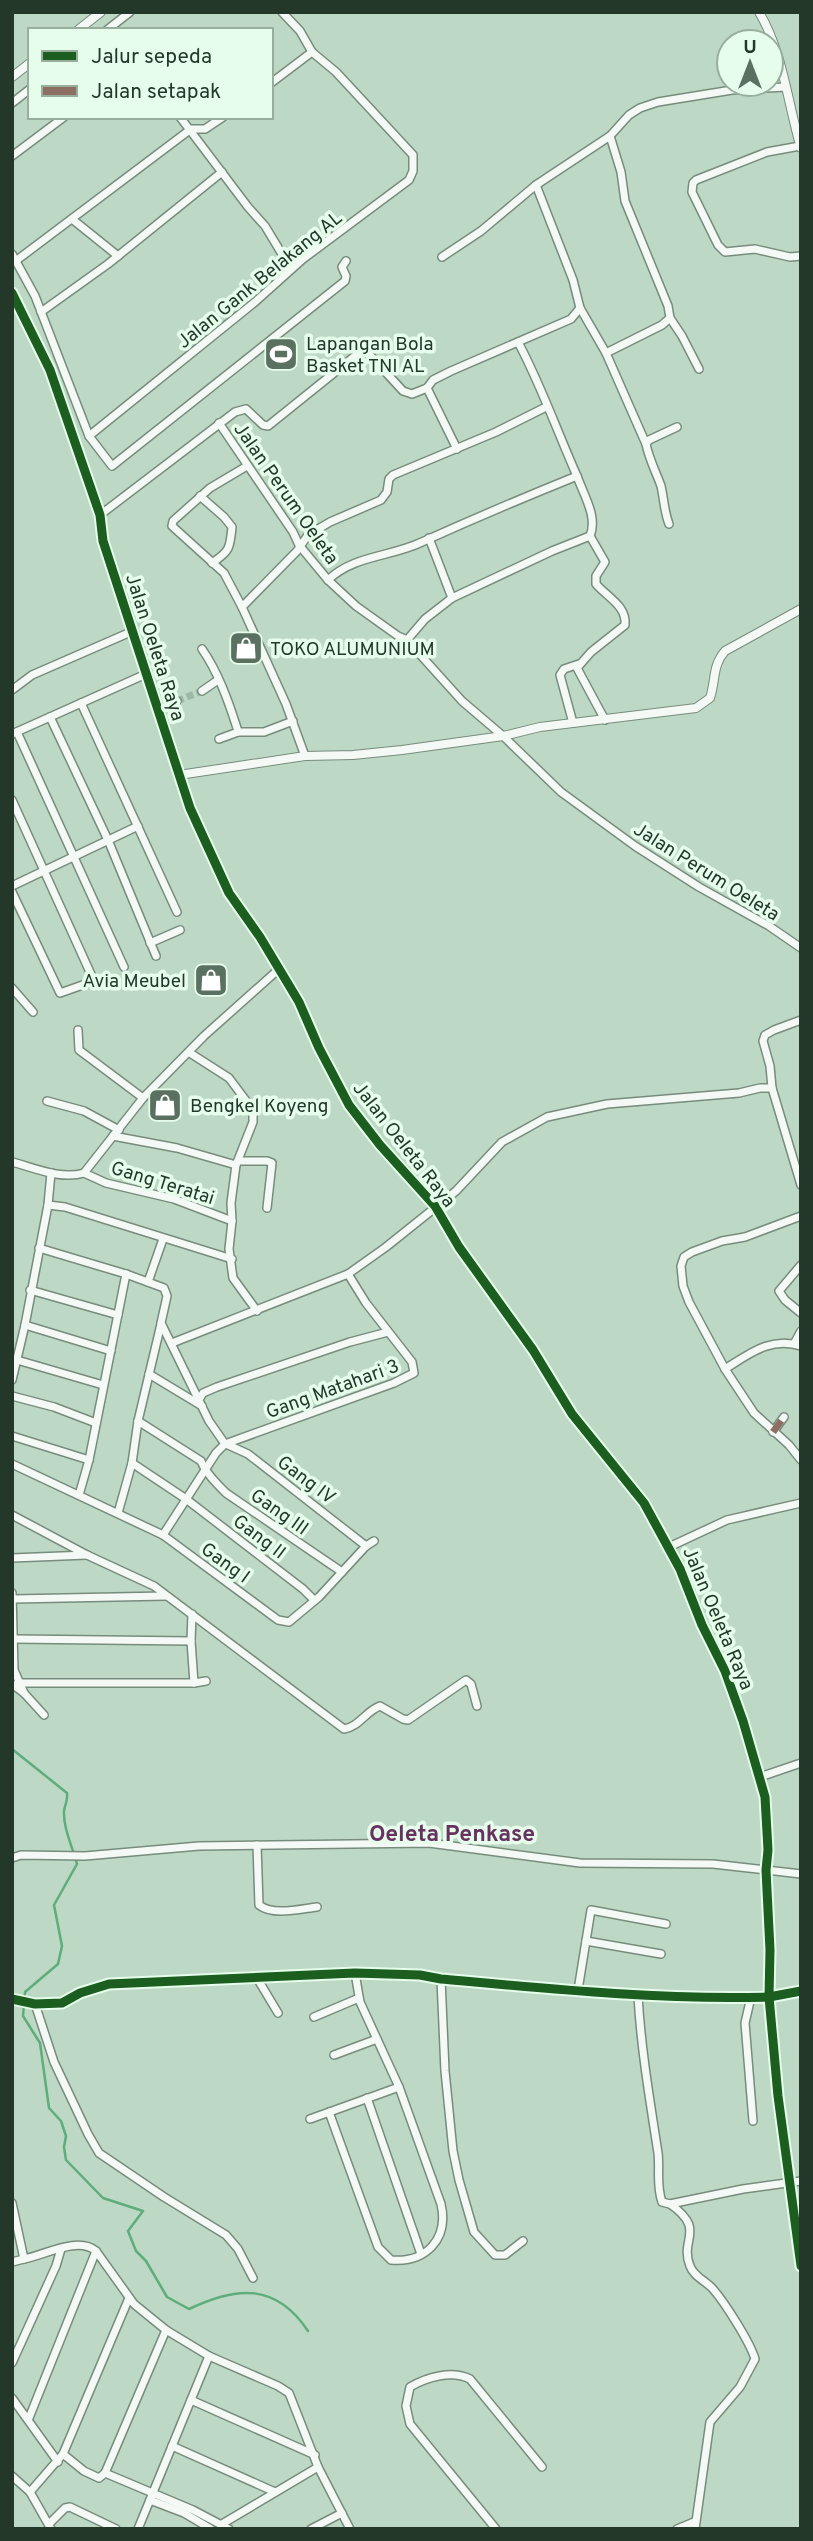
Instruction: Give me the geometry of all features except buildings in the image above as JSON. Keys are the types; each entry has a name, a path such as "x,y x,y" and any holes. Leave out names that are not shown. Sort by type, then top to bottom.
{"street":[{"path":"81,28 101,12"},
{"path":"111,28 130,12"},
{"name":"Jalan Gank Belakang AL","path":"89,436 245,311 291,269 409,180 413,155 337,72 312,52 300,31 282,12"},
{"path":"759,12 768,30 786,87 800,147 767,152 696,180 692,192 718,245 725,252 755,249 790,257 801,256"},
{"path":"273,81 312,52"},
{"path":"12,77 28,65"},
{"path":"442,257 481,231 536,184 610,136 629,115 640,108 732,90 786,87"},
{"path":"12,103 28,91"},
{"path":"12,156 61,119"},
{"path":"182,119 265,226 291,269"},
{"path":"220,119 205,129 191,130 72,219 15,257 41,312 89,436 110,465 115,466 345,281 346,275 342,267 346,261"},
{"path":"610,136 621,172 625,201 668,306 670,318 699,369"},
{"path":"41,312 118,256 222,172"},
{"path":"536,184 573,280 580,308 606,353 646,444 649,460 660,485 669,524"},
{"path":"72,219 118,256"},
{"name":"Jalan Oeleta Raya","path":"12,293 50,370 100,515 103,541 179,775 196,823 229,893 299,1002 349,1105 380,1146 435,1206 459,1247 533,1350 572,1415 634,1489 669,1547 689,1588 702,1626 725,1671 760,1777 766,1809 769,1997 778,2096 789,2183 797,2210 801,2266"},
{"path":"219,423 242,408 268,426 362,351 407,394 412,394 427,388 433,380 451,371 571,319 580,308"},
{"path":"606,353 662,325 670,318"},
{"path":"407,640 425,620 452,598 590,536 594,530 594,519 577,476 519,342"},
{"path":"427,388 457,449"},
{"path":"242,607 297,551 308,535 330,522 381,500 393,475 457,449 546,407"},
{"name":"Jalan Perum Oeleta","path":"100,515 219,423 293,532 299,545 328,580 356,606 407,640 462,701 561,792 635,846 801,948"},
{"path":"646,444 677,427"},
{"path":"247,467 200,496 172,524 173,528 224,573 293,721 305,756"},
{"path":"328,580 354,563 422,542 577,476"},
{"path":"200,496 232,527 230,548 212,563"},
{"path":"590,536 605,562 596,576 596,584 624,611 626,620 625,625 591,652 577,668 605,720"},
{"path":"429,538 452,598"},
{"path":"179,775 305,756 366,754 503,736 573,723 696,708 712,694 714,671 718,659 725,651 801,609"},
{"path":"12,690 32,675 133,631"},
{"path":"202,649 226,695 238,732"},
{"path":"573,723 560,675 564,669 582,664"},
{"path":"124,967 75,856 15,733 146,674"},
{"path":"202,691 218,680"},
{"path":"159,710 177,701"},
{"path":"81,703 177,912"},
{"path":"50,717 108,840 156,956"},
{"path":"219,739 238,732 264,732 293,721"},
{"path":"12,800 94,981 60,993 12,892"},
{"path":"12,886 138,826"},
{"path":"150,943 180,930"},
{"path":"12,1162 51,1173 73,1176 84,1173 143,1098 204,1036 279,969"},
{"path":"13,989 33,1012"},
{"path":"801,1020 774,1030 763,1038 772,1088 801,1185"},
{"path":"78,1030 80,1052 143,1098"},
{"path":"190,1053 229,1078 252,1107 253,1122 237,1163 231,1203 229,1249 233,1278 257,1311"},
{"path":"172,1343 348,1273 386,1247 456,1191 502,1142 547,1117 607,1104 772,1088"},
{"path":"47,1101 84,1111 116,1133 237,1163 272,1163 267,1208"},
{"path":"12,1380 48,1205 51,1173"},
{"name":"Gang Teratai","path":"84,1173 106,1183 174,1199 232,1221"},
{"path":"48,1205 65,1207 232,1259"},
{"path":"801,1216 745,1237 722,1241 692,1252 684,1258 681,1266 683,1286 689,1302 725,1368 754,1413 789,1445 801,1460"},
{"path":"148,1282 163,1239"},
{"path":"39,1248 126,1274 162,1287 166,1291 138,1421 132,1463 118,1513"},
{"path":"801,1265 779,1291 785,1300 801,1313"},
{"name":"Gang Matahari 3","path":"225,1444 412,1376 415,1370 412,1362 348,1273"},
{"path":"79,1495 89,1460 126,1274"},
{"path":"30,1290 118,1315"},
{"path":"161,1323 225,1444 163,1535"},
{"path":"25,1325 111,1351"},
{"path":"725,1368 762,1346 797,1345 801,1331"},
{"path":"201,1402 203,1393 217,1387 350,1342 388,1332"},
{"path":"17,1360 103,1385"},
{"path":"149,1374 201,1402"},
{"path":"12,1396 54,1407 96,1423"},
{"path":"774,1432 785,1417"},
{"name":"Gang III","path":"138,1421 201,1461 205,1471 214,1477 226,1493 342,1572"},
{"path":"12,1436 89,1460"},
{"name":"Gang IV","path":"225,1444 248,1454 370,1543 342,1572"},
{"name":"Gang II","path":"132,1463 186,1499 314,1600"},
{"name":"Gang I","path":"12,1464 163,1535 278,1620 289,1622 314,1600"},
{"path":"669,1547 727,1520 801,1503"},
{"path":"12,1515 87,1555 154,1586 344,1729 352,1727 380,1706 408,1720 466,1680 471,1684 477,1706"},
{"path":"12,1558 87,1555"},
{"path":"314,1600 342,1572"},
{"path":"44,1715 15,1684 13,1596 167,1595"},
{"path":"192,1614 194,1683"},
{"path":"14,1639 191,1641"},
{"path":"15,1684 206,1681"},
{"path":"760,1777 801,1763"},
{"path":"12,1858 21,1854 85,1856 199,1846 429,1843 580,1863 692,1863 801,1874"},
{"path":"257,1845 259,1905 264,1909 281,1910 317,1907"},
{"path":"578,1990 591,1910 666,1924"},
{"path":"586,1941 661,1954"},
{"path":"12,1999 32,2003 62,2003 80,1993 109,1984 355,1973 401,1974 638,1996 769,1997 801,1992"},
{"path":"329,2112 378,2247 391,2260 401,2261 421,2254 433,2246 443,2228 442,2204 398,2087 359,1998 355,1973"},
{"path":"257,1978 278,2013"},
{"path":"441,1979 445,2071 453,2151 470,2220 480,2239 495,2255 505,2255 523,2241"},
{"path":"638,1996 641,2047 662,2202 670,2204 743,2189 801,2182"},
{"path":"751,1997 745,2023 753,2121"},
{"path":"314,2017 359,1998"},
{"path":"32,2003 54,2062 88,2134 100,2152 164,2197 226,2235 238,2249 253,2278"},
{"path":"334,2055 377,2039"},
{"path":"310,2119 398,2087"},
{"path":"366,2098 421,2254"},
{"path":"12,2203 24,2259"},
{"path":"670,2204 684,2216 690,2227 688,2258 691,2269 719,2296 755,2359 740,2386 710,2422 694,2526 677,2529"},
{"path":"12,2262 85,2244 96,2251 130,2298 166,2330 209,2356 289,2393 318,2467 350,2529"},
{"path":"12,2363 56,2266 61,2249"},
{"path":"29,2418 96,2251"},
{"path":"30,2492 63,2454 130,2298"},
{"path":"63,2454 91,2476 99,2478 105,2473 166,2330"},
{"path":"138,2529 209,2356"},
{"path":"496,2529 410,2424 406,2406 410,2387 422,2380 452,2375 470,2379 542,2467"},
{"path":"12,2398 29,2418 58,2462"},
{"path":"191,2400 315,2455"},
{"path":"172,2446 275,2492"},
{"path":"151,2497 225,2526 318,2467"},
{"path":"105,2473 211,2529"},
{"path":"12,2476 30,2492 50,2526 65,2508 70,2507 116,2529"},
{"path":"311,2529 342,2513"}],"waterway":[{"path":"12,1749 67,1793 65,1824 77,1864 54,1905 62,1946 58,1964 25,1992 23,2016 40,2043 49,2108 61,2121 66,2136 66,2160 103,2198 143,2211 128,2231 136,2251 146,2261 167,2297 189,2309 223,2296 254,2293 283,2304 308,2331"}],"tunnel":[{"path":"177,701 202,691"}],"marked path":[{"path":"773,1432 784,1417"}],"cycle path":[{"path":"12,293 50,370 100,515 103,541 190,808 229,893 260,937 299,1002 349,1105 380,1145 435,1206 459,1247 533,1350 572,1414 644,1503 680,1569 702,1625 725,1671 765,1797 769,1997 801,1991"},
{"path":"12,1999 35,2004 62,2003 80,1993 109,1984 355,1973 420,1975 605,1993 769,1997 778,2096 801,2266"}],"place":[{"name":"Lapangan Bola Basket TNI AL","path":"281,354"},
{"name":"TOKO ALUMUNIUM","path":"246,648"},
{"name":"Avia Meubel","path":"211,980"},
{"name":"Bengkel Koyeng","path":"165,1105"}],"district":[{"name":"Oeleta Penkase","path":"452,1833"}]}
